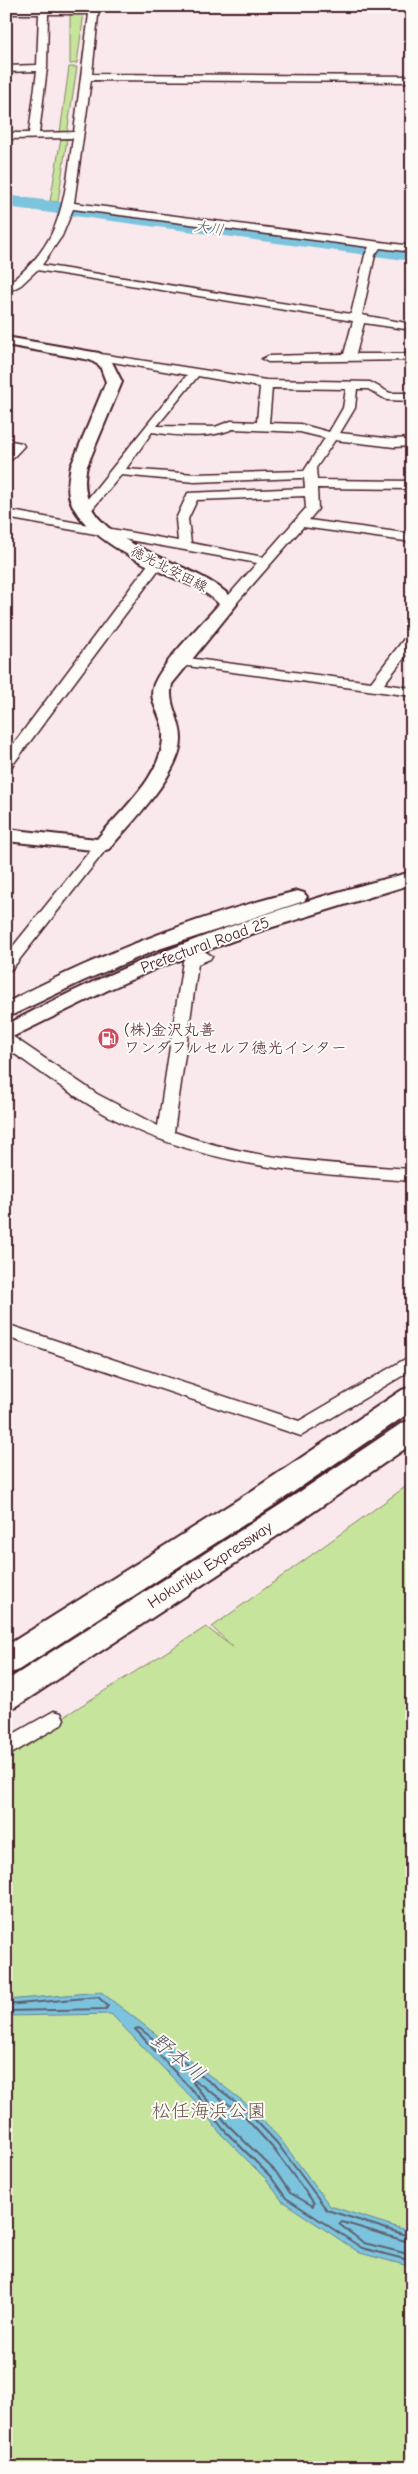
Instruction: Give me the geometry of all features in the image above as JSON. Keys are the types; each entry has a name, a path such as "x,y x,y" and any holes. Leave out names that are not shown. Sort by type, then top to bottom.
{"highway":[{"name":"Hokuriku Expressway","path":"6,1662 254,1503 412,1396"},
{"name":"Hokuriku Expressway","path":"6,1697 282,1519 412,1430"}],"main road":[{"path":"6,341 94,356"},
{"name":"徳光北安田線","path":"94,356 106,363 114,382 76,478 77,494 85,510 103,532 132,551 209,588 220,595 228,604"},
{"path":"6,834 102,845 153,785 172,750 172,729 160,696 163,684 228,604"},
{"name":"Prefectural Road 25","path":"6,1012 88,971 147,947 242,913 412,863"},
{"name":"Prefectural Road 25","path":"6,1034 112,981 186,950 332,901 412,878"}],"street":[{"path":"34,136 42,68 44,9"},
{"path":"6,11 94,9 79,135 67,208 60,233 46,256 36,267 6,290"},
{"path":"6,69 42,68"},
{"path":"87,77 412,78"},
{"path":"6,136 79,135"},
{"path":"67,208 373,249 412,249"},
{"path":"349,358 373,249"},
{"path":"36,267 412,327"},
{"path":"268,359 411,359 412,336"},
{"path":"94,356 266,384 370,386 387,396 412,397"},
{"path":"85,510 195,372"},
{"path":"262,426 266,402 266,384"},
{"path":"228,604 312,509 310,468 349,408 352,386"},
{"path":"150,428 170,431 217,430 231,425 300,428 332,436 394,443 412,442"},
{"path":"6,444 18,446 6,458"},
{"path":"118,470 148,476 198,477 240,477 273,473 310,484"},
{"path":"185,546 182,518 198,484 198,477"},
{"path":"192,496 310,484 412,485"},
{"path":"6,514 266,561"},
{"path":"299,523 412,538"},
{"path":"6,764 51,701 157,562"},
{"path":"375,687 412,638"},
{"path":"180,661 412,692"},
{"path":"6,966 102,845"},
{"path":"164,1135 191,961 204,956"},
{"path":"6,1040 88,1097 121,1116 164,1135 223,1155 281,1166 412,1175"},
{"path":"6,1330 301,1430 412,1361"},
{"path":"6,1749 54,1719"}],"green space":[{"path":"70,12 84,13 77,63 70,64"},
{"path":"69,67 77,67 67,133 60,133"},
{"path":"61,138 67,139 58,202 50,201"},
{"name":"松任海浜公園","path":"412,1482 412,2468 6,2468 6,1753 206,1627 233,1647 212,1627"}],"water":[{"name":"野本川","path":"101,1992 248,2105 280,2139 330,2206 412,2232 412,2267 360,2253 282,2201 267,2180 220,2133 198,2104 111,2014 6,2016 6,2000"}],"waterway":[{"name":"大川","path":"6,201 412,255"}],"place":[{"name":"(株)金沢丸善 ワンダフルセルフ徳光インター","path":"108,1039"}]}
